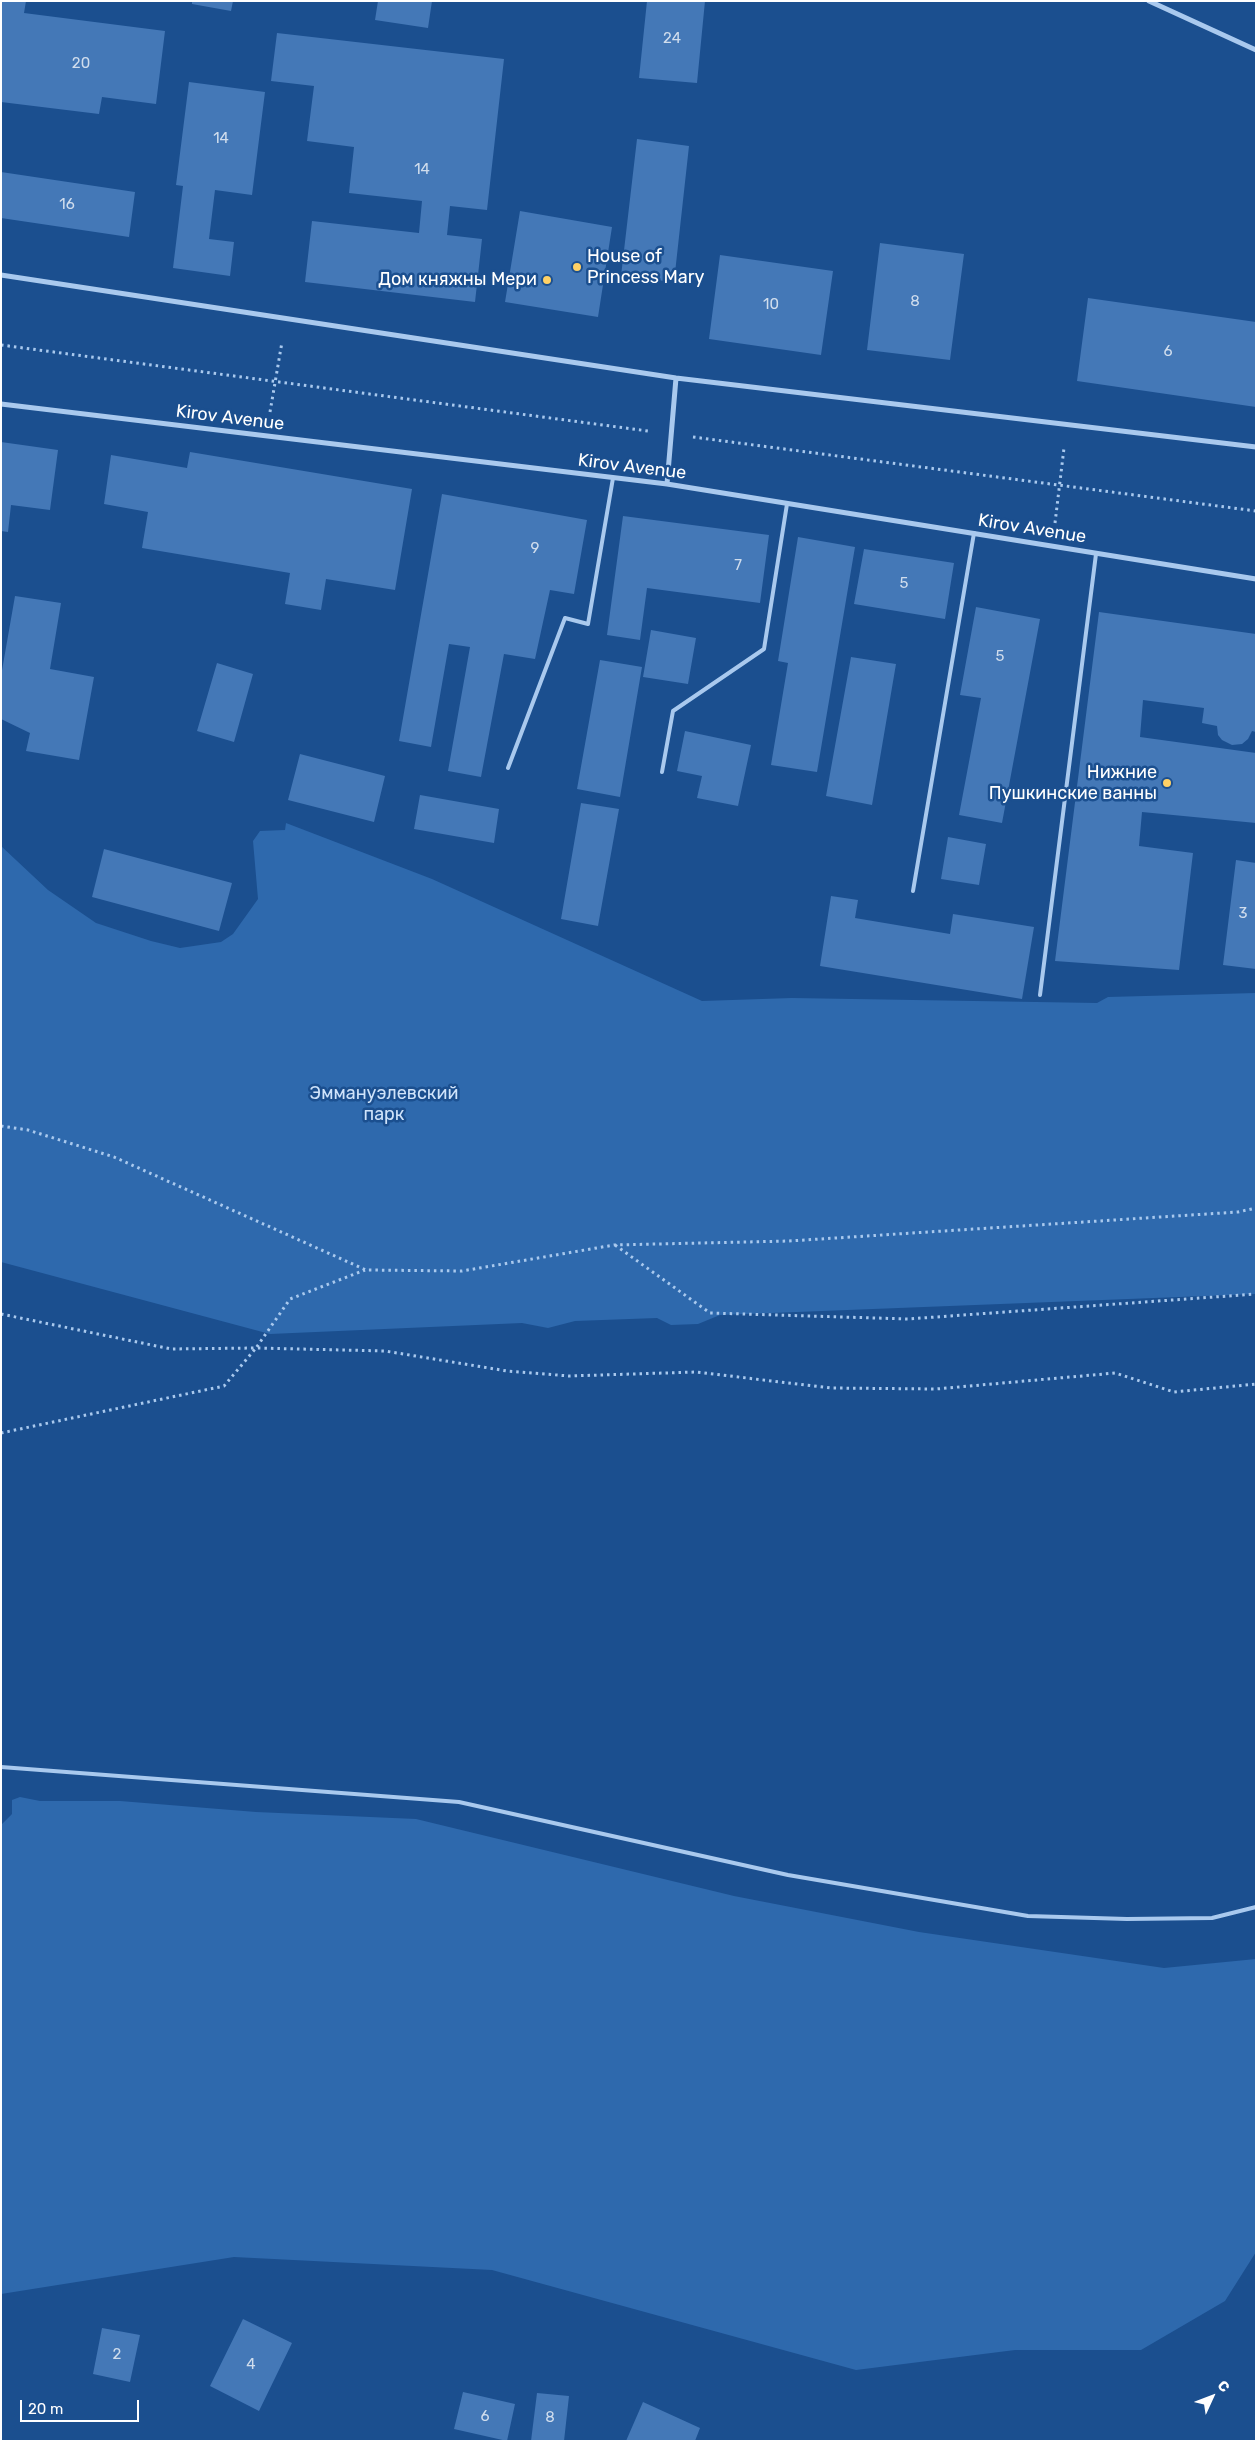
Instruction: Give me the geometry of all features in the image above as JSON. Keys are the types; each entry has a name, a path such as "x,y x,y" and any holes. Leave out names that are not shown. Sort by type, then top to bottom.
{"street":[{"path":"1149,1 1256,50"},
{"path":"1,275 676,378 1256,447"},
{"path":"667,484 676,378"},
{"name":"Kirov Avenue","path":"1,404 667,484 1256,579"}],"lane":[{"path":"508,768 565,618 588,624 613,478"},
{"path":"662,772 673,711 764,649 787,504"},
{"path":"914,891 974,534"},
{"path":"1040,995 1096,554"},
{"path":"1,1767 459,1802 788,1875 1028,1916 1127,1919 1212,1918 1256,1907"}],"path":[{"path":"266,436 285,319"},
{"path":"1,345 1256,511"},
{"path":"1053,546 1066,425"},
{"path":"1,1126 28,1130 114,1157 366,1270"},
{"path":"1,1433 224,1386 256,1348 290,1299 366,1270 462,1271 614,1245 789,1241 1238,1212 1256,1208"},
{"path":"614,1245 710,1313 908,1319 1256,1294"},
{"path":"1,1314 171,1349 256,1348 385,1352 507,1371 569,1376 696,1372 831,1388 936,1389 1115,1373 1174,1392 1256,1384"}],"green space":[{"name":"Эммануэлевский парк","path":"286,823 432,879 702,1001 792,998 1097,1003 1108,997 1256,993 1256,1294 720,1315 698,1324 671,1325 657,1318 575,1321 548,1328 522,1323 270,1334 1,1262 1,846 48,890 96,923 151,941 180,948 221,942 233,934 258,899 253,841 260,831 285,830"},
{"path":"20,1797 40,1801 120,1801 256,1812 416,1819 734,1896 919,1932 1164,1968 1256,1959 1256,2252 1225,2301 1141,2350 1015,2350 856,2370 492,2270 234,2257 1,2294 1,1825 12,1814 12,1800"}],"building":[{"path":"1,1 26,1 24,13 165,31 156,104 102,97 99,114 1,102"},
{"path":"192,1 233,1 231,11 192,4"},
{"path":"378,1 432,1 428,28 375,20"},
{"path":"647,1 705,1 697,83 639,78"},
{"path":"277,33 504,59 487,210 450,206 447,235 482,239 475,302 305,282 312,221 419,233 422,201 349,193 354,147 307,141 314,86 271,81"},
{"path":"189,82 265,92 252,195 215,190 209,239 234,242 230,276 173,268 183,186 176,185"},
{"path":"637,139 689,146 674,282 621,276"},
{"path":"1,172 135,192 129,237 1,218"},
{"path":"520,211 612,227 598,317 505,302"},
{"path":"880,243 964,254 950,360 867,350"},
{"path":"720,255 833,271 821,355 709,339"},
{"path":"1088,298 1256,322 1256,407 1077,381"},
{"path":"1,442 58,450 50,510 11,505 8,532 1,531"},
{"path":"190,452 412,489 395,590 326,579 321,610 285,604 290,573 142,548 148,512 104,504 111,455 187,468"},
{"path":"442,494 587,520 574,594 550,590 535,659 504,654 481,777 448,771 470,647 449,644 431,747 399,741"},
{"path":"623,516 769,535 760,603 647,588 640,640 607,635"},
{"path":"798,537 855,547 817,772 771,765 788,663 778,661"},
{"path":"864,549 954,563 945,619 854,604"},
{"path":"15,596 61,603 50,669 94,677 79,760 26,751 30,733 1,719 1,676"},
{"path":"976,607 1040,619 1002,823 959,815 981,698 960,695"},
{"name":"Нижние Пушкинские ванны","path":"1099,612 1256,634 1256,732 1252,731 1248,739 1242,744 1232,745 1222,740 1218,735 1217,726 1202,723 1204,708 1143,700 1140,737 1256,753 1256,823 1142,812 1139,846 1193,853 1179,970 1055,961"},
{"path":"651,630 696,638 688,684 643,677"},
{"path":"851,657 896,664 872,805 826,796"},
{"path":"600,660 642,667 620,797 577,789"},
{"path":"217,663 253,674 234,742 197,731"},
{"path":"685,731 751,745 738,806 697,798 702,776 677,771"},
{"path":"300,754 385,776 374,822 288,800"},
{"path":"420,795 499,809 494,843 414,829"},
{"path":"581,803 619,809 598,926 561,919"},
{"path":"948,837 986,844 979,885 941,879"},
{"path":"104,849 232,883 219,931 92,897"},
{"path":"1236,860 1256,863 1256,969 1223,965"},
{"path":"831,896 858,900 855,918 950,934 953,914 1034,927 1022,999 820,966"},
{"path":"243,2319 292,2343 259,2411 210,2386"},
{"path":"102,2328 140,2335 130,2382 93,2374"},
{"path":"463,2392 515,2404 507,2441 454,2429"},
{"path":"537,2393 569,2396 564,2441 531,2441"},
{"path":"643,2402 700,2428 695,2441 626,2441"}],"place":[{"name":"House of Princess Mary","path":"577,267"},
{"name":"Дом княжны Мери","path":"547,280"},
{"name":"Нижние Пушкинские ванны","path":"1167,783"}]}
